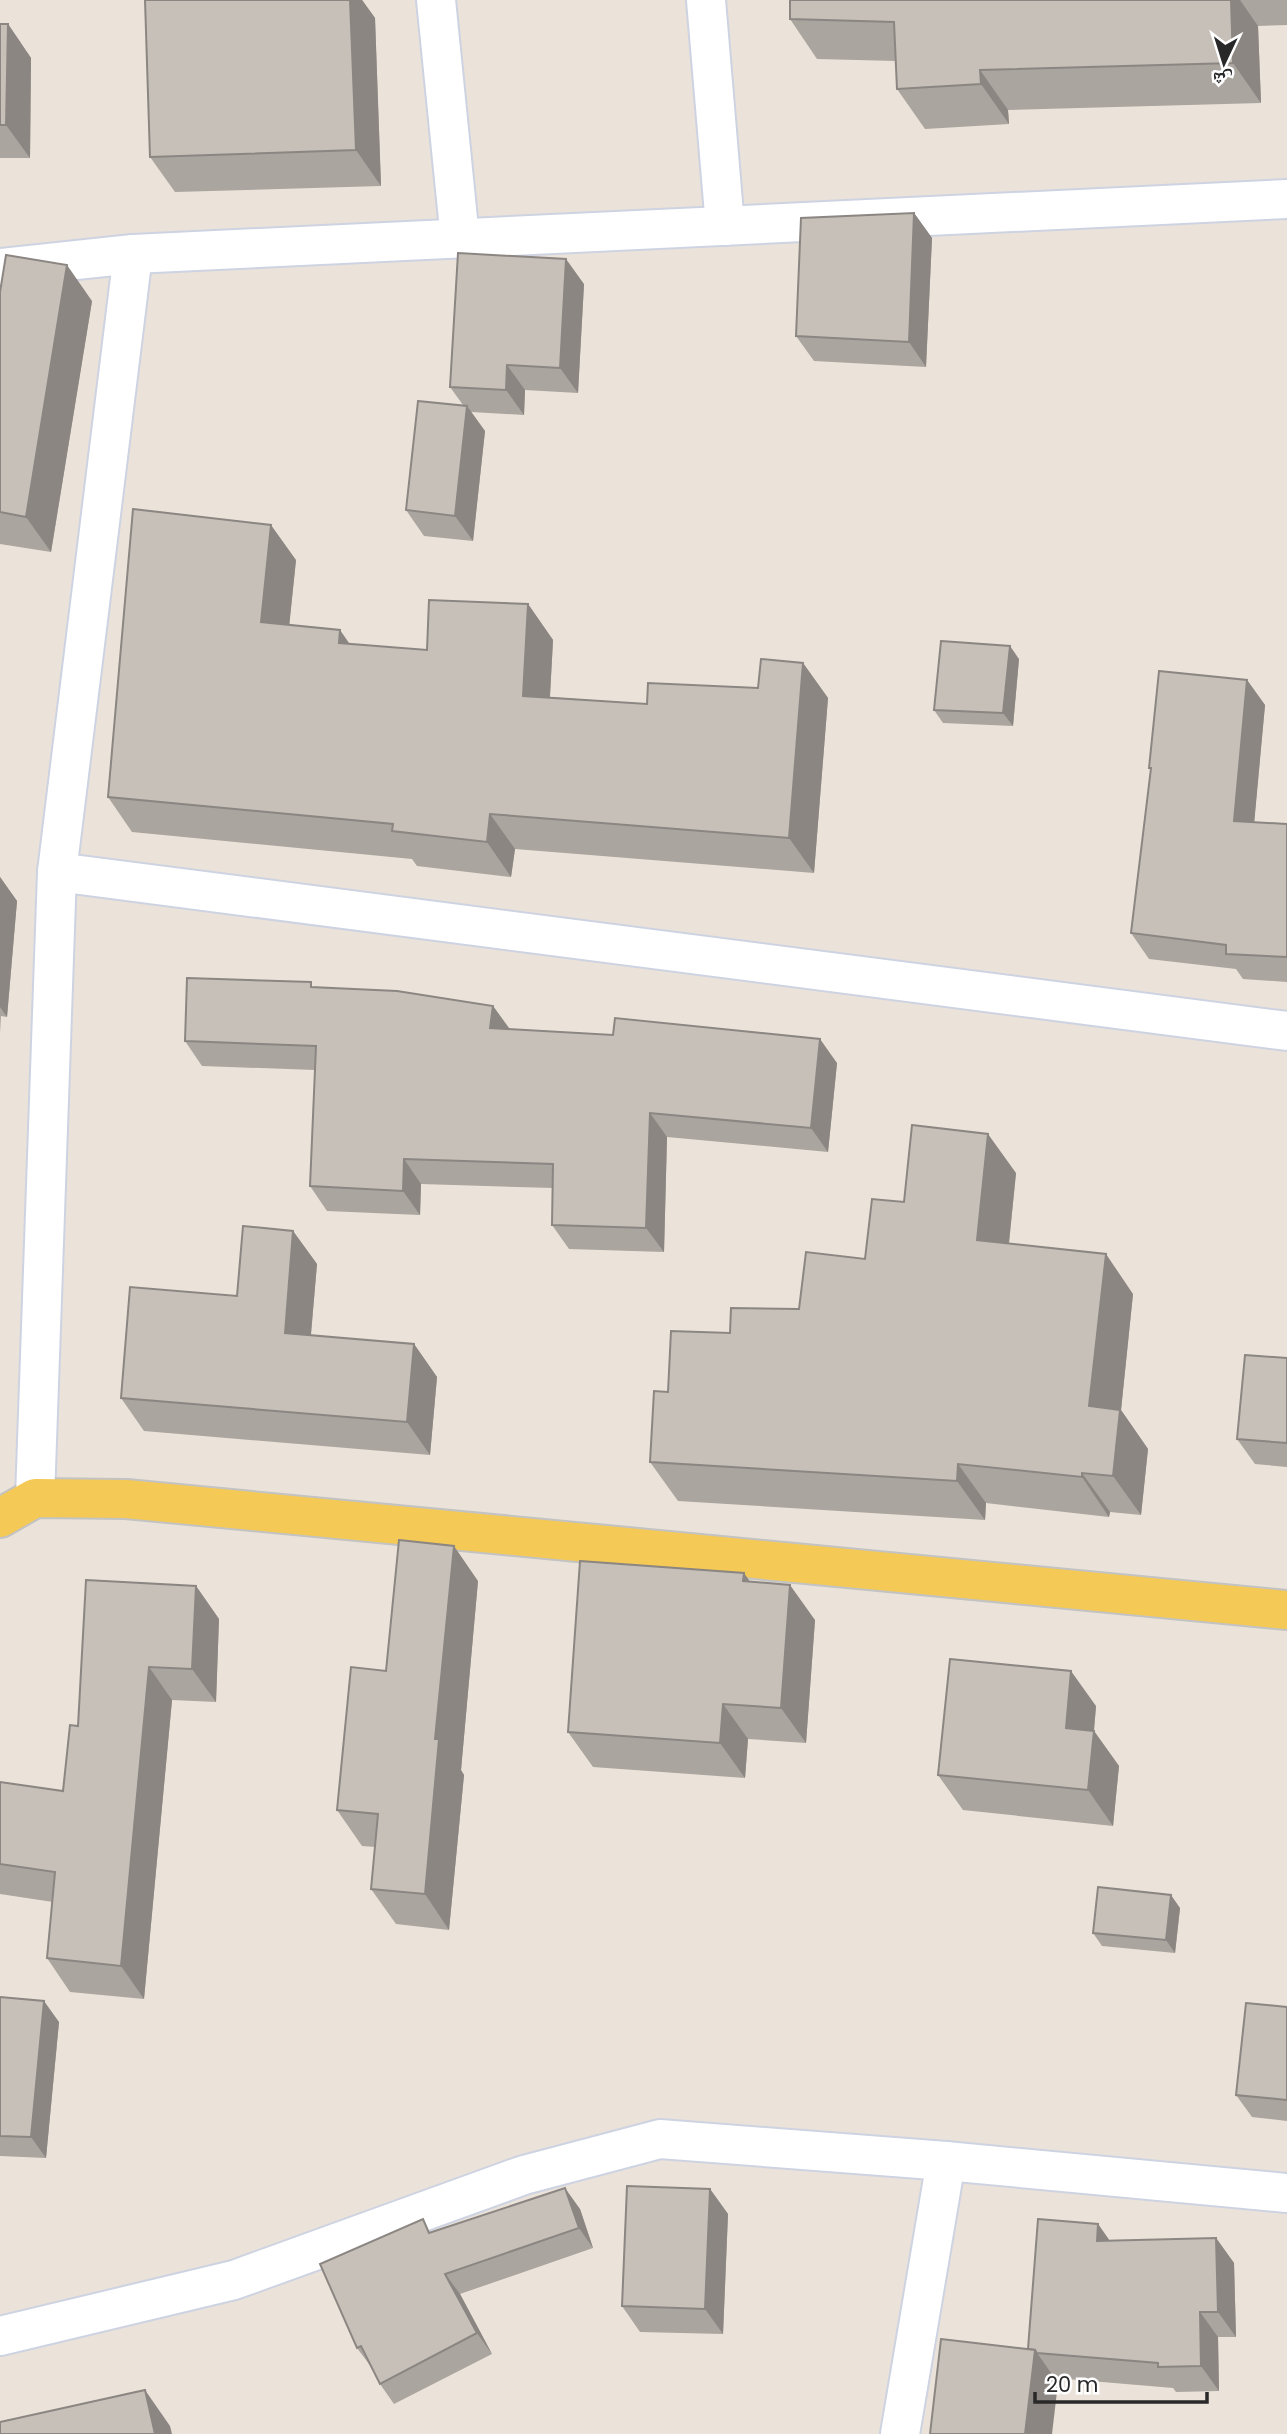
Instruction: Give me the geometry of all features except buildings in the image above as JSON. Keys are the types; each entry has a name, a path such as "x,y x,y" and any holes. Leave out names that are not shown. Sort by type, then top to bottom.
{"main road":[{"path":"0,1537 35,1498"},
{"path":"0,1518 35,1498 126,1499 1287,1610"}],"street":[{"path":"436,0 460,239"},
{"path":"706,0 724,226"},
{"path":"0,268 132,254 1287,199"},
{"path":"35,1498 57,872 132,254"},
{"path":"57,872 1287,1031"},
{"path":"0,2336 234,2280 524,2175 660,2139 946,2161 1287,2193"},
{"path":"900,2434 946,2161"}]}
